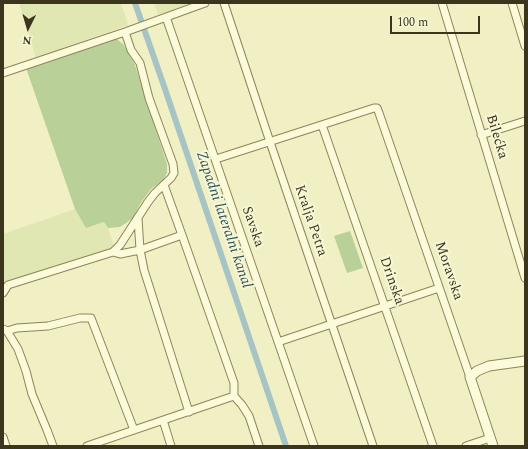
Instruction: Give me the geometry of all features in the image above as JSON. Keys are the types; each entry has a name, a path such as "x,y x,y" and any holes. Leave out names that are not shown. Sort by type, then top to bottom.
{"street":[{"path":"3,73 125,32 205,3"},
{"name":"Kralja Petra","path":"224,3 373,446"},
{"name":"Bilećka","path":"442,3 525,278"},
{"path":"512,3 524,37 525,46"},
{"name":"Savska","path":"166,17 314,446"},
{"path":"3,293 5,286 113,252 120,245 155,193 171,178 174,173 173,164 149,98 140,63 132,50 125,32"},
{"name":"Moravska","path":"322,125 374,108 377,108 380,113 491,442"},
{"path":"481,135 525,121"},
{"path":"216,159 322,125"},
{"name":"Drinska","path":"322,125 386,306 433,446"},
{"path":"164,185 234,383 234,396 249,416 259,446"},
{"path":"138,218 140,250 144,270 189,412"},
{"path":"113,252 120,254 140,250 182,235"},
{"path":"278,342 440,288"},
{"path":"52,446 32,394 26,371 20,356 5,330 48,326 80,318 91,318 134,430"},
{"path":"470,377 477,371 489,366 525,361"},
{"path":"87,446 234,396"},
{"path":"163,420 171,446"},
{"path":"3,437 6,446"},
{"path":"466,446 491,442"}],"green space":[{"path":"19,3 121,3 128,25 36,58"},
{"path":"154,3 193,3 170,12 158,14"},
{"path":"114,37 123,44 135,65 167,164 167,173 163,180 151,189 140,204 133,218 126,223 120,227 108,228 104,222 86,228 75,209 26,68 40,65"},
{"path":"75,209 86,228 104,222 108,228 114,247 103,253 3,283 3,234"},
{"path":"350,231 363,268 347,273 334,236"}],"waterway":[{"name":"Zapadni lateralni kanal","path":"135,3 286,446"}]}
